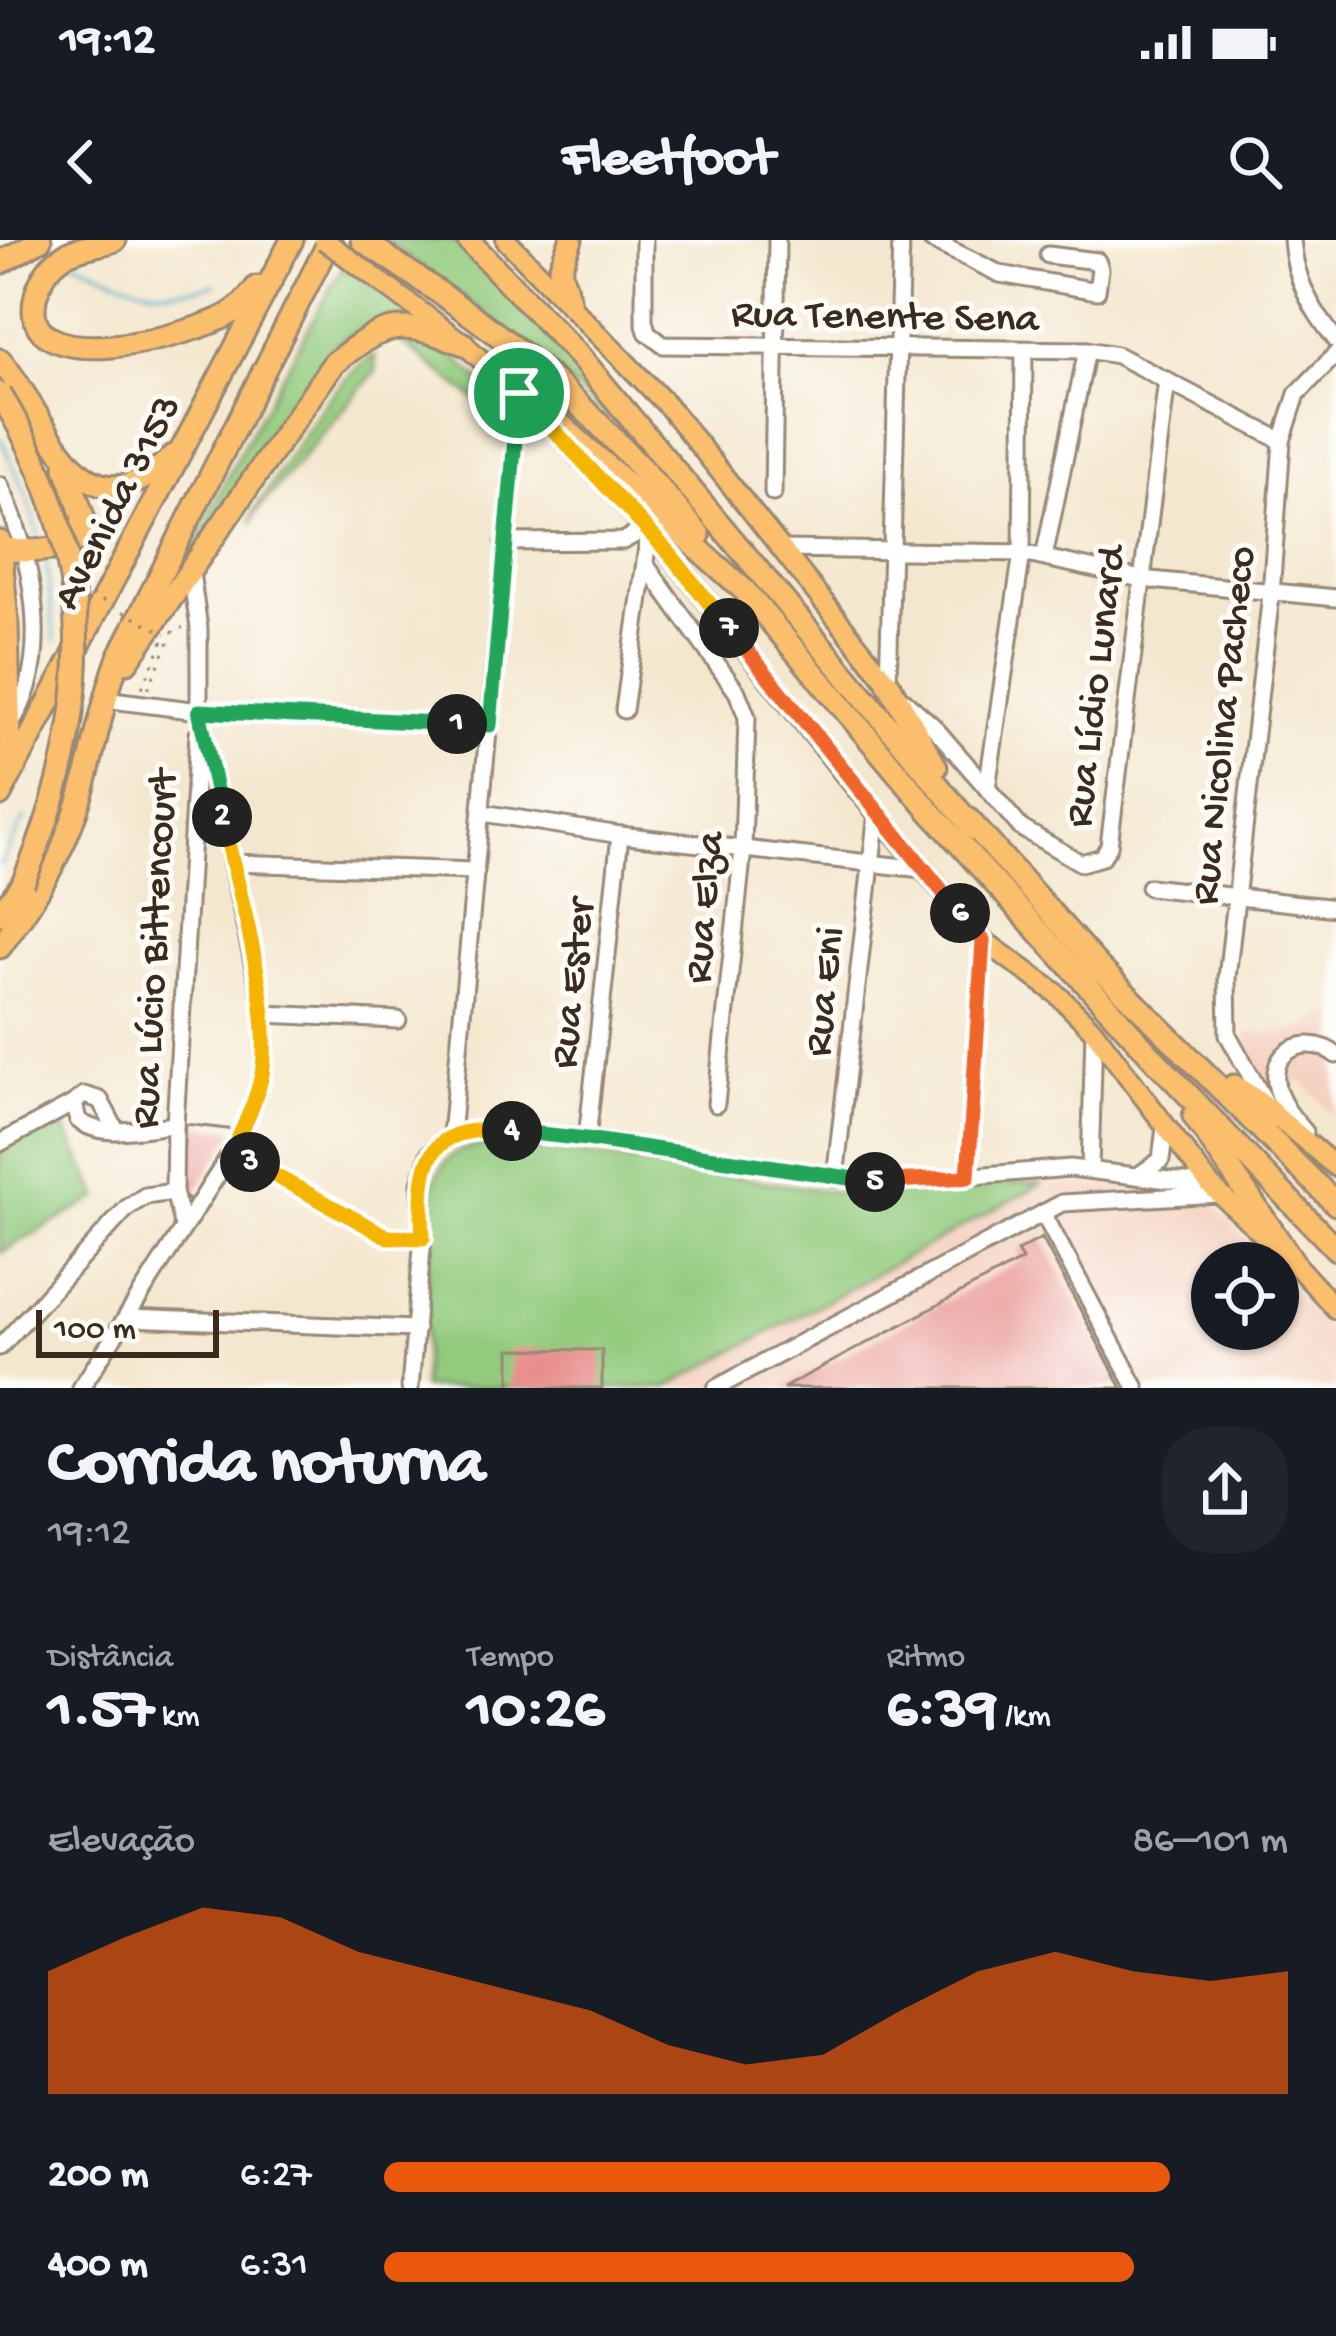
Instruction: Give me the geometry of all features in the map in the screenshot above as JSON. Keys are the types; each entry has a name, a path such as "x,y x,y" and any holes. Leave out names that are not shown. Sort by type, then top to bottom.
{"highway":[{"path":"0,263 40,240"},
{"path":"115,240 62,256 44,276 36,314 54,340 97,347 136,345 209,325 239,308 279,266"},
{"name":"Avenida 3153","path":"2,790 292,240"},
{"name":"Avenida 3153","path":"106,693 327,240"},
{"path":"468,240 580,357 975,830 1098,966 1184,1052 1266,1119 1336,1204"},
{"path":"570,304 560,269 571,240"},
{"path":"363,250 476,320 562,388 650,476 928,809 1156,1061 1336,1249"},
{"path":"0,947 39,892 71,826 106,693 334,364 364,340 410,325 464,344"},
{"path":"0,360 64,461 84,526 80,540 58,547 13,548 4,624 10,752 2,790"},
{"path":"0,394 34,453 55,509 78,627 75,710 57,797 23,884 0,914"},
{"path":"538,412 560,424 745,590"},
{"path":"64,461 83,478 107,486 128,484 159,469 181,448"},
{"path":"891,687 975,830"},
{"path":"1156,1061 1280,1242"}],"main road":[{"path":"327,240 363,250 538,412 647,531 983,940 1056,993 1094,1031 1215,1190 1271,1242"},
{"path":"506,240 668,406 891,687"},
{"path":"1266,1119 1318,1148 1336,1167"},
{"path":"1299,1268 1336,1309"}],"street":[{"name":"Rua Tenente Sena","path":"644,240 644,320 653,340 663,345 1087,350 1117,355 1282,441"},
{"path":"773,493 777,240"},
{"path":"891,687 901,240"},
{"path":"931,240 1000,274 1097,291 1097,262 1048,255"},
{"path":"1292,240 1294,266 1306,297 1336,340"},
{"path":"1044,556 1087,350"},
{"path":"988,783 1022,554 1024,352"},
{"name":"Rua Nicolina Pacheco","path":"1266,1119 1228,1035 1227,978 1271,594 1282,441 1298,394 1336,354"},
{"name":"Rua Lídio Lunard","path":"891,687 988,783 1021,828 1081,863 1102,857 1109,846 1167,380"},
{"path":"451,1136 519,393"},
{"path":"0,485 36,640 34,674 24,706 8,727"},
{"path":"503,542 623,541 647,531 624,710"},
{"path":"784,549 1022,554 1141,579 1336,598"},
{"name":"Rua Elza","path":"645,564 736,692 747,717 743,849 716,1104"},
{"path":"81,1388 232,1152 259,1084 264,1014 199,711 199,628 191,573"},
{"path":"106,693 199,711 490,725"},
{"name":"Rua Lúcio Bittencourt","path":"183,1227 174,1192 176,1125 199,711"},
{"name":"Rua Eni","path":"836,1178 877,812"},
{"path":"483,813 620,835 922,869"},
{"name":"Rua Ester","path":"587,1139 620,835"},
{"path":"232,863 476,871"},
{"path":"1150,887 1336,908"},
{"path":"968,1177 983,940"},
{"path":"264,1014 398,1021"},
{"path":"1090,1169 1094,1031"},
{"path":"1318,1148 1286,1111 1275,1076 1281,1058 1295,1046 1314,1043 1336,1054"},
{"path":"0,1143 84,1095 100,1100 116,1130"},
{"path":"74,1102 73,1109 96,1131 176,1125"},
{"path":"1136,1175 1161,1160 1165,1127"},
{"path":"410,1388 423,1238 420,1184 429,1154 451,1136 489,1129 587,1139 887,1183 1048,1168 1136,1175 1215,1190"},
{"path":"232,1152 388,1237 423,1238"},
{"path":"716,1388 1062,1202 1215,1190"},
{"name":"Rua Lúcio Bittencourt","path":"0,1346 127,1208 146,1196 174,1192"},
{"path":"1042,1213 1136,1388"},
{"path":"1299,1267 1336,1296"},
{"path":"128,1318 416,1329"}],"path":[{"path":"98,575 115,537 110,536 90,577 85,574 108,522 139,535"},
{"path":"89,595 166,634 142,688 147,691 175,628 199,628"}],"shaded area":[{"path":"1336,1013 1336,1118 1301,1081 1266,1085 1248,1056 1246,1032 1283,1035"},
{"path":"1043,1183 1201,1191 1248,1242 1191,1242 1191,1350 1299,1350 1299,1298 1336,1338 1336,1388 666,1388"}],"green space":[{"path":"384,240 452,240 552,341 642,451 518,340"},
{"path":"343,266 423,317 377,323 335,344 193,555 189,553 239,454"},
{"path":"417,338 444,347 498,397 500,419 401,341"},
{"path":"375,356 376,371 256,512 251,524 254,511 327,402 360,365"},
{"path":"58,1114 99,1197 0,1253 0,1148"},
{"path":"508,1143 862,1196 1043,1183 666,1388 422,1388 432,1187 445,1163 460,1150"}],"building":[{"path":"185,1124 235,1130 190,1201 181,1193"},
{"path":"1042,1238 1122,1388 783,1388 1022,1260 1017,1251"},
{"path":"510,1349 602,1350 602,1388 510,1388"}],"waterway":[{"path":"74,261 143,288 173,291 215,285"},
{"path":"0,438 28,498 39,537"},
{"path":"46,561 55,640"},
{"path":"0,865 25,818"}],"route":[{"path":"519,393 670,554 983,940 968,1177 887,1183 836,1178 587,1139 489,1129 451,1136 429,1154 420,1184 423,1238 388,1237 232,1152 255,1101 263,1068 264,1014 199,711 490,725 519,393"}]}
